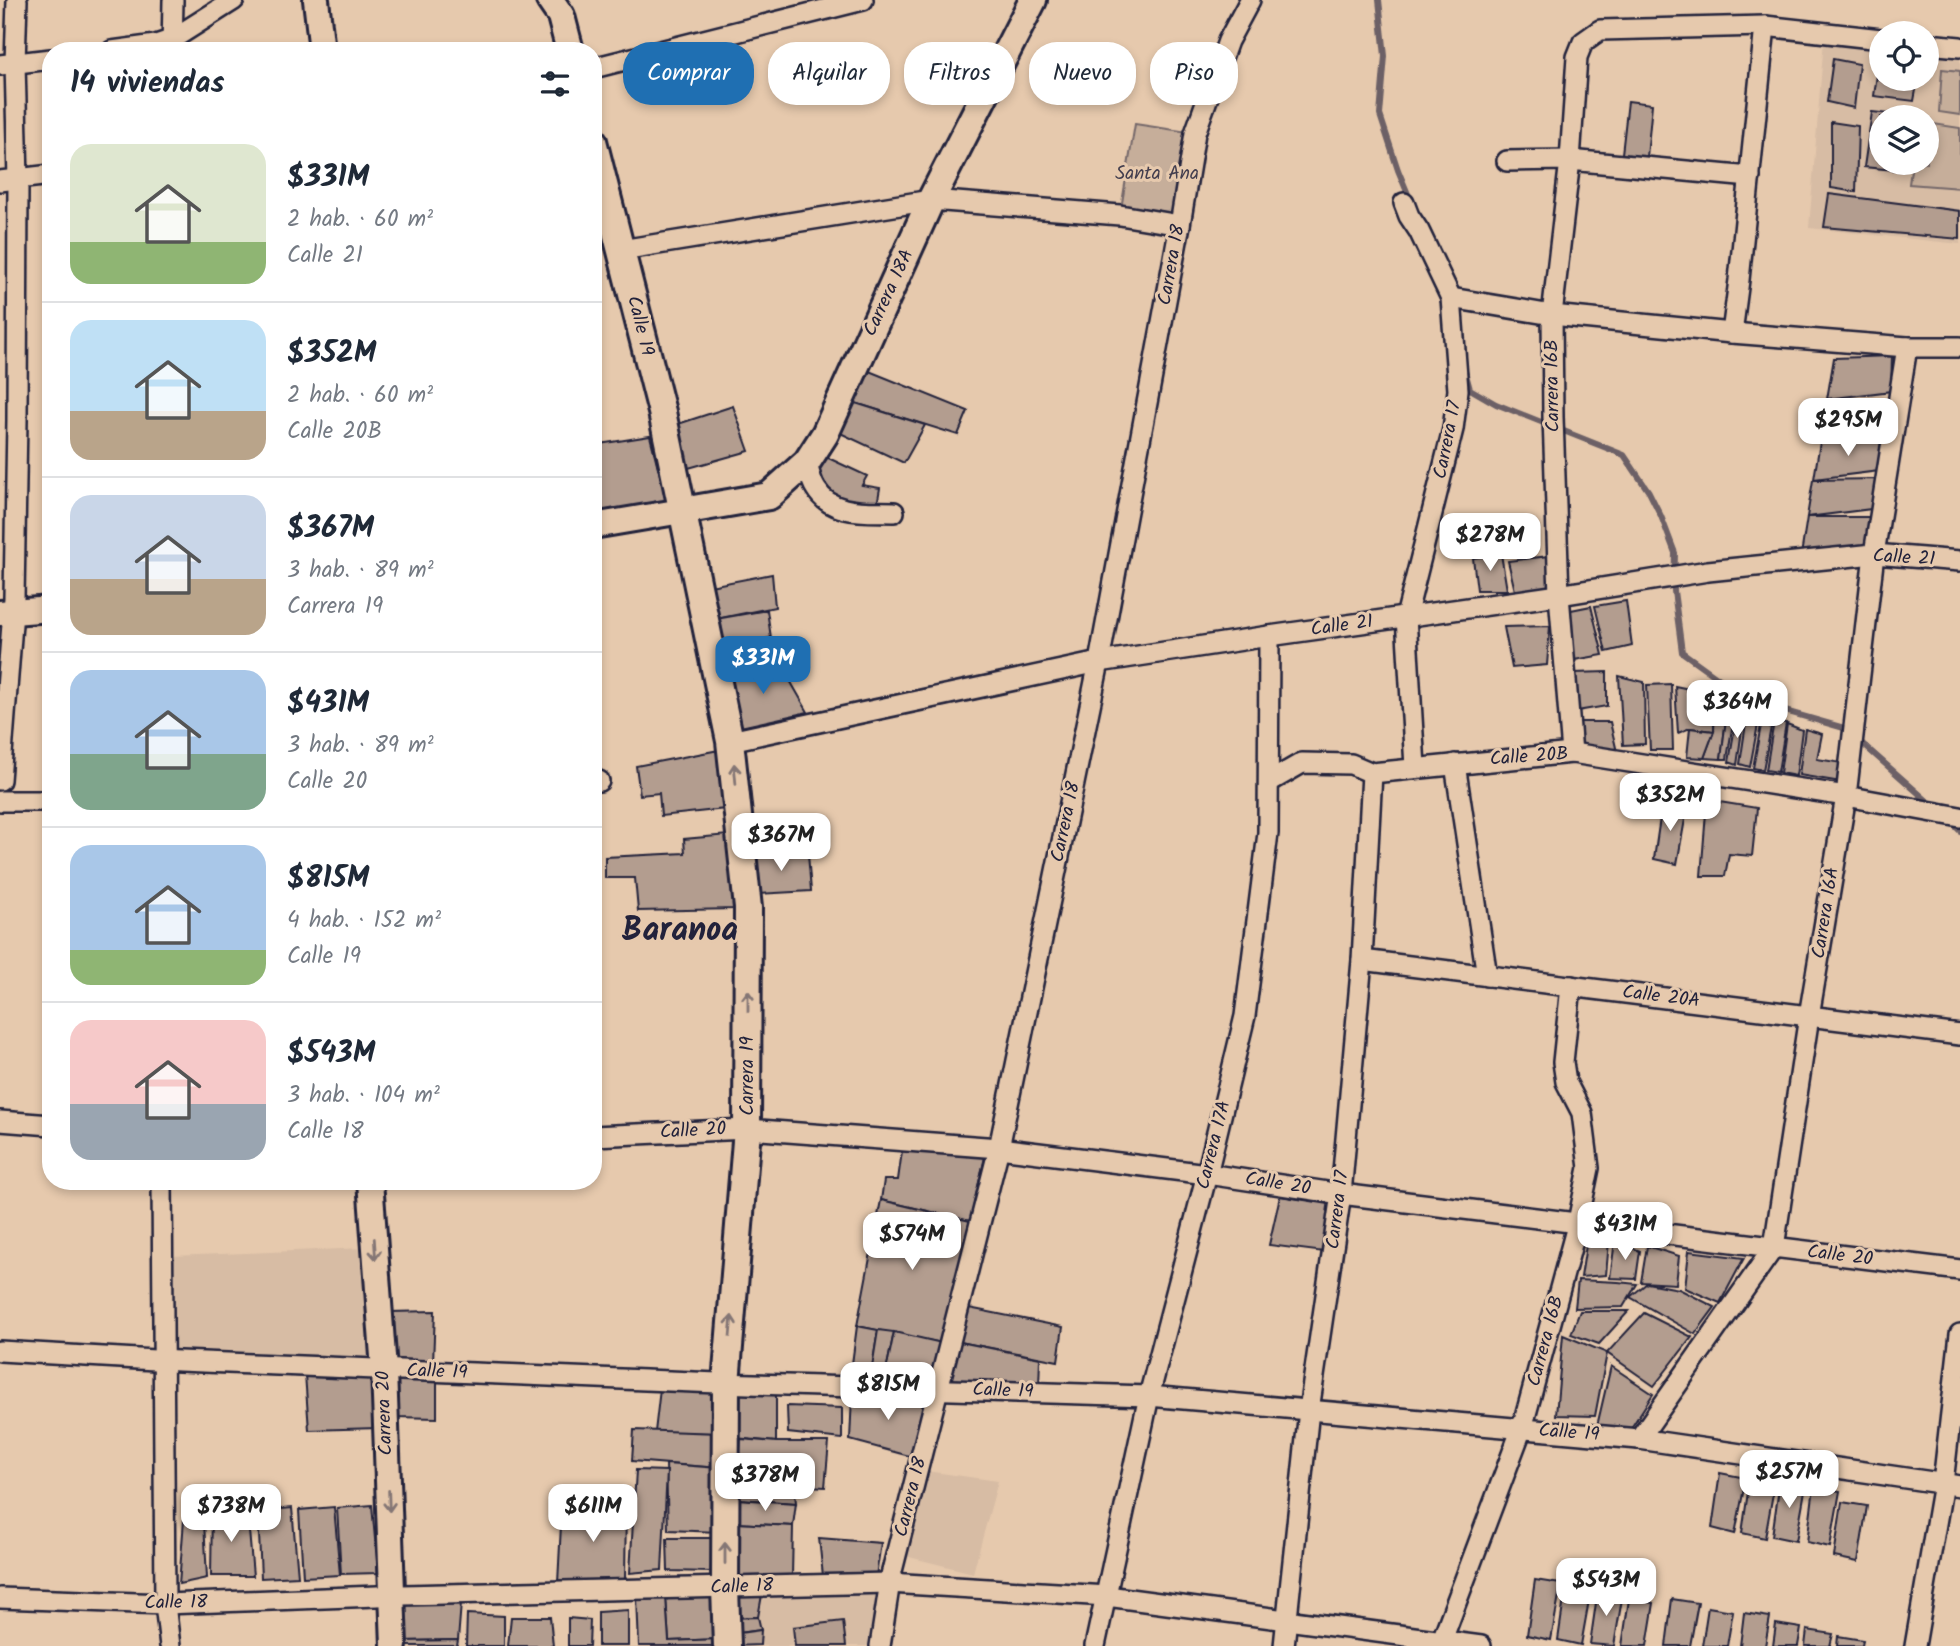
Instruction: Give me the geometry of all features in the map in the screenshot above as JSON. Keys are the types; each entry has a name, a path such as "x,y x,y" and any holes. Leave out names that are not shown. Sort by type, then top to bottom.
{"main road":[{"name":"Carrera 18A","path":"682,511 769,496 807,462 825,434 931,200 1033,0"},
{"path":"557,5 567,42"},
{"name":"Calle 19","path":"602,176 662,412 682,511"},
{"name":"Carrera 19","path":"682,511 730,741 748,908 747,1129 726,1383 727,1646"}],"street":[{"path":"0,780 7,612 8,64 17,0"},
{"path":"171,42 173,0"},
{"path":"175,42 234,0"},
{"path":"316,0 321,42"},
{"path":"602,66 863,0"},
{"name":"Carrera 18","path":"880,1646 889,1583 999,1148 1098,663 1195,134 1228,41 1250,0"},
{"path":"1732,332 1765,26 1869,38"},
{"name":"Carrera 16B","path":"1572,753 1559,595 1552,315 1570,160 1577,57 1583,42 1601,30 1765,26"},
{"path":"1939,45 1960,47"},
{"path":"8,64 42,60"},
{"path":"1507,161 1570,160 1750,177"},
{"path":"9,180 42,176"},
{"path":"621,250 931,200 1120,215 1180,225"},
{"name":"Carrera 17","path":"1404,203 1451,298 1458,390 1454,429 1406,617 1415,767"},
{"path":"1451,298 1552,315 1907,347 1960,347"},
{"name":"Carrera 16A","path":"1639,1438 1774,1247 1846,796 1874,555 1907,347"},
{"path":"807,462 816,490 833,506 844,510 894,512"},
{"path":"602,524 682,511"},
{"name":"Calle 21","path":"730,741 1098,663 1708,571 1874,555 1960,561"},
{"path":"7,612 42,610"},
{"name":"Carrera 17A","path":"1095,1646 1150,1396 1245,1016 1268,833 1269,636"},
{"name":"Calle 20B","path":"1269,782 1302,762 1351,764 1372,773 1572,753 1846,796 1960,817"},
{"path":"1455,764 1488,976"},
{"name":"Carrera 17","path":"1284,1646 1309,1410 1341,1194 1362,960 1372,773"},
{"path":"0,801 42,801"},
{"name":"Calle 20A","path":"1362,960 1960,1035"},
{"name":"Carrera 16B","path":"1442,1643 1521,1430 1578,1222 1589,1168 1582,1112 1566,1083 1563,1062 1571,986"},
{"path":"0,1121 42,1124"},
{"name":"Calle 20","path":"602,1136 747,1129 999,1148 1341,1194 1960,1270"},
{"path":"162,1190 165,1604 170,1646"},
{"name":"Carrera 20","path":"371,1190 384,1370 394,1646"},
{"path":"1915,1646 1951,1485 1960,1334"},
{"name":"Calle 19","path":"0,1351 384,1370 1150,1396 1521,1430 1639,1438 1951,1485"},
{"name":"Calle 18","path":"0,1598 165,1604 889,1583 1107,1596 1442,1643 1481,1646"}],"shaded area":[{"path":"1824,39 1869,45 1869,91 1939,91 1939,52 1960,55 1960,244 1809,228"},
{"path":"365,1248 375,1362 170,1354 172,1256"},
{"path":"926,1471 998,1481 973,1573 905,1556"},
{"path":"880,1590 872,1646 760,1646 758,1617 762,1595"}],"green space":[{"path":"1942,69 1960,71 1960,115 1939,112"},
{"name":"Santa Ana","path":"1135,124 1195,133 1180,225 1120,215"},
{"path":"1939,125 1960,128 1960,188 1909,184 1910,175 1939,175"}],"building":[{"path":"1833,59 1859,64 1854,108 1827,102"},
{"path":"1875,91 1916,91 1914,101 1874,96"},
{"path":"1628,101 1652,104 1647,157 1622,154"},
{"path":"1831,122 1858,126 1856,192 1831,188"},
{"path":"1869,133 1869,168 1864,167"},
{"path":"1829,194 1960,211 1960,239 1824,227"},
{"path":"1892,356 1891,391 1827,399 1834,358"},
{"path":"864,369 968,411 958,435 849,401"},
{"path":"849,401 925,425 904,463 836,431"},
{"path":"1887,402 1882,432 1817,440 1823,403"},
{"path":"733,406 749,451 685,469 675,425"},
{"path":"650,436 667,503 602,513 602,444"},
{"path":"1884,441 1879,471 1814,479 1820,442"},
{"path":"824,456 867,476 862,485 880,488 876,511 816,490 810,474"},
{"path":"1876,479 1871,509 1807,517 1813,480"},
{"path":"1807,517 1871,517 1866,546 1801,555"},
{"path":"1501,554 1507,590 1477,590 1473,558"},
{"path":"1549,556 1549,588 1516,595 1508,561"},
{"path":"772,574 775,607 716,619 710,586"},
{"path":"1626,601 1632,646 1606,652 1595,606"},
{"path":"1591,606 1603,655 1574,660 1566,611"},
{"path":"767,610 771,638 721,648 716,619"},
{"path":"1550,626 1547,665 1512,668 1504,627"},
{"path":"771,638 780,663 726,674 721,648"},
{"path":"780,663 808,712 736,728 726,674"},
{"path":"1607,672 1607,706 1577,711 1573,673"},
{"path":"1619,676 1644,682 1645,744 1623,745"},
{"path":"1671,684 1673,750 1650,750 1647,685"},
{"path":"1675,686 1714,694 1714,731 1690,728 1678,733"},
{"path":"1715,709 1727,711 1721,759 1704,758 1714,731"},
{"path":"1727,711 1735,711 1727,759 1721,759"},
{"path":"1737,714 1744,716 1737,765 1729,762"},
{"path":"1747,716 1759,719 1750,767 1740,764"},
{"path":"1762,720 1772,722 1763,770 1753,768"},
{"path":"1774,721 1786,723 1778,772 1766,770"},
{"path":"1573,722 1610,722 1617,752 1577,750"},
{"path":"1787,724 1802,730 1796,776 1780,773"},
{"path":"1690,728 1714,731 1704,758 1687,757"},
{"path":"1805,729 1822,734 1817,759 1842,763 1841,782 1799,775"},
{"path":"719,750 725,809 661,816 659,793 640,795 636,766"},
{"path":"1707,800 1757,808 1752,856 1729,854 1725,876 1701,876"},
{"path":"1662,804 1687,808 1677,864 1654,859"},
{"path":"728,835 735,909 638,911 635,878 605,878 605,857 685,853 684,839"},
{"path":"750,854 808,854 811,891 758,894"},
{"path":"902,1151 985,1157 970,1221 881,1200 884,1180 898,1180"},
{"path":"1280,1196 1335,1205 1324,1252 1269,1245"},
{"path":"881,1200 970,1221 942,1343 857,1326"},
{"path":"1587,1239 1609,1241 1606,1275 1581,1277"},
{"path":"1615,1241 1640,1251 1636,1279 1610,1278"},
{"path":"1647,1246 1679,1256 1676,1284 1641,1282"},
{"path":"1689,1251 1744,1258 1720,1303 1685,1288"},
{"path":"1578,1280 1637,1284 1623,1307 1575,1308"},
{"path":"1647,1283 1679,1289 1715,1307 1695,1334 1630,1297"},
{"path":"969,1308 1063,1327 1058,1361 960,1342"},
{"path":"435,1311 433,1363 394,1362 389,1312"},
{"path":"1580,1311 1629,1311 1599,1344 1571,1334"},
{"path":"1644,1313 1692,1337 1654,1386 1607,1353"},
{"path":"857,1326 878,1330 870,1380 850,1379"},
{"path":"878,1330 894,1332 884,1381 870,1380"},
{"path":"894,1332 942,1343 933,1383 884,1381"},
{"path":"1563,1335 1607,1353 1595,1416 1556,1415"},
{"path":"960,1342 1040,1358 1039,1387 948,1384"},
{"path":"1611,1366 1653,1394 1629,1431 1597,1426"},
{"path":"305,1374 376,1377 378,1428 309,1430"},
{"path":"394,1380 437,1381 437,1418 395,1417"},
{"path":"660,1389 718,1391 719,1433 655,1432"},
{"path":"738,1392 776,1395 776,1442 735,1438"},
{"path":"852,1396 928,1397 913,1457 850,1440"},
{"path":"787,1406 842,1408 842,1439 788,1433"},
{"path":"634,1430 719,1433 719,1468 632,1461"},
{"path":"741,1439 829,1442 825,1487 792,1485 790,1478 738,1475"},
{"path":"666,1464 719,1468 719,1532 668,1530"},
{"path":"636,1470 667,1471 662,1570 630,1573"},
{"path":"1720,1473 1746,1478 1735,1534 1712,1528"},
{"path":"738,1475 790,1478 796,1503 737,1499"},
{"path":"1750,1478 1775,1482 1765,1538 1742,1533"},
{"path":"1780,1481 1806,1485 1796,1541 1772,1536"},
{"path":"1814,1487 1840,1491 1830,1547 1807,1542"},
{"path":"737,1499 796,1503 793,1526 736,1523"},
{"path":"1842,1502 1867,1506 1858,1562 1834,1557"},
{"path":"626,1504 625,1580 558,1583 562,1506"},
{"path":"372,1505 378,1573 341,1574 337,1508"},
{"path":"334,1507 340,1575 303,1577 299,1510"},
{"path":"247,1508 253,1576 211,1576 212,1511"},
{"path":"292,1508 298,1576 261,1578 258,1511"},
{"path":"184,1520 204,1522 207,1578 179,1584"},
{"path":"736,1523 793,1526 792,1577 733,1578"},
{"path":"667,1538 713,1538 712,1572 668,1571"},
{"path":"819,1538 881,1543 876,1576 823,1576"},
{"path":"1535,1580 1561,1584 1551,1640 1527,1635"},
{"path":"1566,1585 1591,1589 1581,1645 1558,1640"},
{"path":"1598,1589 1623,1593 1614,1646 1590,1644"},
{"path":"719,1595 721,1639 669,1641 666,1597"},
{"path":"762,1595 758,1617 732,1618 732,1596"},
{"path":"666,1597 669,1641 721,1639 721,1646 639,1646 637,1598"},
{"path":"1629,1599 1654,1603 1647,1646 1622,1646"},
{"path":"1672,1599 1698,1603 1690,1646 1666,1646"},
{"path":"461,1603 458,1640 404,1641 402,1605"},
{"path":"1708,1607 1733,1611 1727,1646 1702,1646"},
{"path":"628,1610 628,1646 598,1646 598,1612"},
{"path":"1744,1613 1770,1617 1765,1646 1740,1646"},
{"path":"467,1614 504,1616 504,1646 466,1646"},
{"path":"511,1617 550,1617 553,1646 508,1646"},
{"path":"758,1617 761,1630 732,1634 732,1618"},
{"path":"568,1618 590,1620 589,1646 568,1646"},
{"path":"843,1621 846,1646 795,1646 793,1627"},
{"path":"1776,1624 1801,1628 1798,1646 1773,1646"},
{"path":"761,1630 760,1645 733,1646 732,1634"},
{"path":"1807,1630 1833,1634 1830,1646 1805,1646"},
{"path":"1838,1636 1863,1640 1862,1646 1837,1646"},
{"path":"458,1640 457,1646 404,1646 404,1641"}],"waterway":[{"path":"1379,0 1385,56 1380,115 1410,199"},
{"path":"1465,371 1470,389 1496,404 1624,455 1649,492 1675,553 1674,591 1682,652 1750,701 1844,728 1849,732"},
{"path":"1857,739 1933,806"},
{"path":"1949,820 1960,831"}],"district":[{"name":"Baranoa","path":"680,931"}]}
